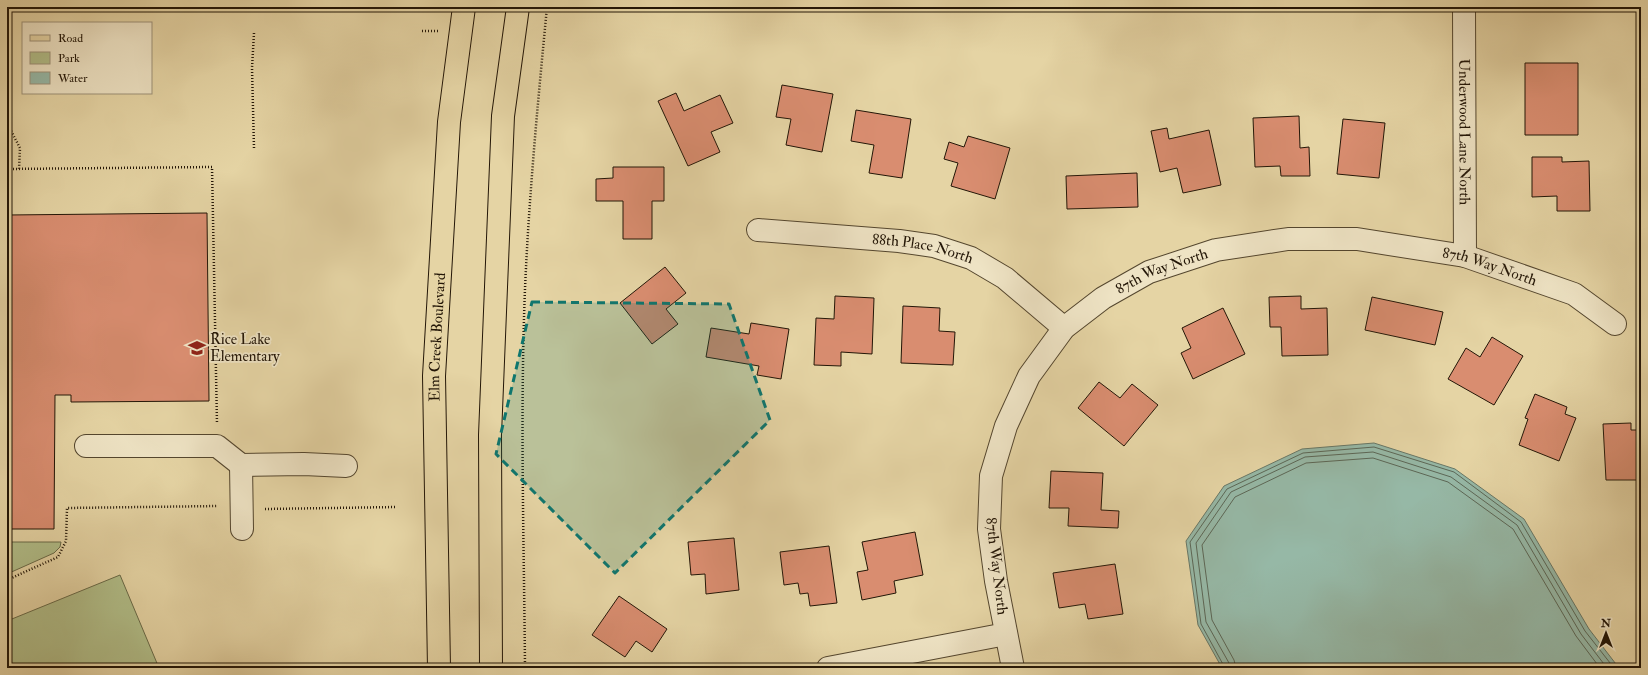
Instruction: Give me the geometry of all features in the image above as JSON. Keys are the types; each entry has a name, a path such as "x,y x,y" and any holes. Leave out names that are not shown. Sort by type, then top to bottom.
{"main road":[{"name":"Elm Creek Boulevard","path":"439,668 434,376 449,122 464,7"},
{"path":"490,668 490,435 494,318 503,116 518,7"}],"street":[{"name":"Underwood Lane North","path":"1464,7 1465,256"},
{"name":"88th Place North","path":"758,230 899,241 934,246 971,258 1005,278 1064,328"},
{"name":"87th Way North","path":"1013,668 996,581 989,528 991,476 1006,426 1028,376 1064,328 1103,298 1149,272 1216,250 1288,238 1357,238 1465,256 1574,294 1615,324"},
{"path":"86,446 217,446 241,465 304,464 346,466"},
{"path":"241,465 242,528"},
{"path":"828,668 1006,634"}],"path":[{"path":"525,668 523,436 525,289 532,165 547,7"},
{"path":"254,32 252,68 254,148"},
{"path":"7,123 20,148 19,169"},
{"path":"7,169 212,167 217,446"},
{"path":"7,580 58,557 66,542 67,508 242,507 267,510 397,507"}],"highlighted area":[{"path":"532,302 729,304 770,420 615,573 496,454"}],"green space":[{"path":"7,542 61,542 60,547 54,553 7,574"},
{"path":"120,575 159,668 13,668 7,653 7,621"}],"water":[{"path":"1374,443 1455,469 1524,519 1589,629 1619,668 1222,668 1198,625 1186,541 1224,486 1302,449"}],"building":[{"path":"1525,63 1578,63 1578,135 1525,135"},
{"path":"782,85 833,94 822,152 786,145 791,119 776,117"},
{"path":"676,93 684,111 720,95 733,123 711,132 720,152 688,166 658,101"},
{"path":"856,110 911,119 902,178 869,173 874,145 851,141"},
{"path":"1299,116 1300,148 1309,147 1310,176 1281,176 1280,166 1255,167 1253,118"},
{"path":"1343,119 1385,123 1379,178 1337,174"},
{"path":"1167,128 1169,139 1209,130 1221,185 1183,193 1177,168 1160,172 1151,131"},
{"path":"968,136 1010,148 995,199 951,186 958,163 944,159 949,142 964,147"},
{"path":"1532,157 1562,157 1562,162 1589,161 1590,211 1557,211 1557,196 1532,197"},
{"path":"613,167 664,167 664,201 652,201 652,239 623,239 623,201 596,201 596,179 613,178"},
{"path":"1137,173 1138,207 1067,209 1066,176"},
{"path":"207,213 209,401 71,402 71,395 55,395 54,529 7,529 7,215"},
{"path":"665,267 686,293 666,309 678,324 652,344 620,303"},
{"path":"835,296 874,298 872,354 841,352 841,366 814,365 816,318 834,319"},
{"path":"1301,296 1301,309 1327,308 1328,355 1282,356 1281,327 1270,327 1269,297"},
{"path":"1372,297 1443,312 1435,345 1365,330"},
{"path":"903,306 940,308 939,331 955,332 953,365 901,363"},
{"path":"1223,308 1245,354 1193,379 1181,353 1191,348 1182,328"},
{"path":"751,323 789,329 781,379 757,375 759,366 706,357 711,328 749,334"},
{"path":"1492,337 1523,356 1494,405 1448,379 1466,348 1480,357"},
{"path":"1099,382 1120,398 1132,384 1158,405 1124,446 1078,408"},
{"path":"1535,394 1567,407 1565,414 1576,418 1559,461 1519,445 1528,419 1525,418"},
{"path":"1631,423 1631,430 1638,430 1638,448 1641,448 1641,480 1606,480 1603,424"},
{"path":"1051,471 1103,473 1101,510 1119,511 1118,528 1068,526 1069,508 1049,508"},
{"path":"915,532 923,575 894,581 896,593 862,600 857,572 868,570 862,542"},
{"path":"734,538 739,590 706,594 705,574 691,575 688,542"},
{"path":"829,546 837,603 810,606 808,593 800,594 798,583 784,585 780,552"},
{"path":"1115,564 1123,614 1088,619 1085,604 1059,608 1053,573"},
{"path":"619,596 667,629 652,652 636,641 625,657 592,635"}],"place":[{"name":"Rice Lake Elementary","path":"197,348"}]}
